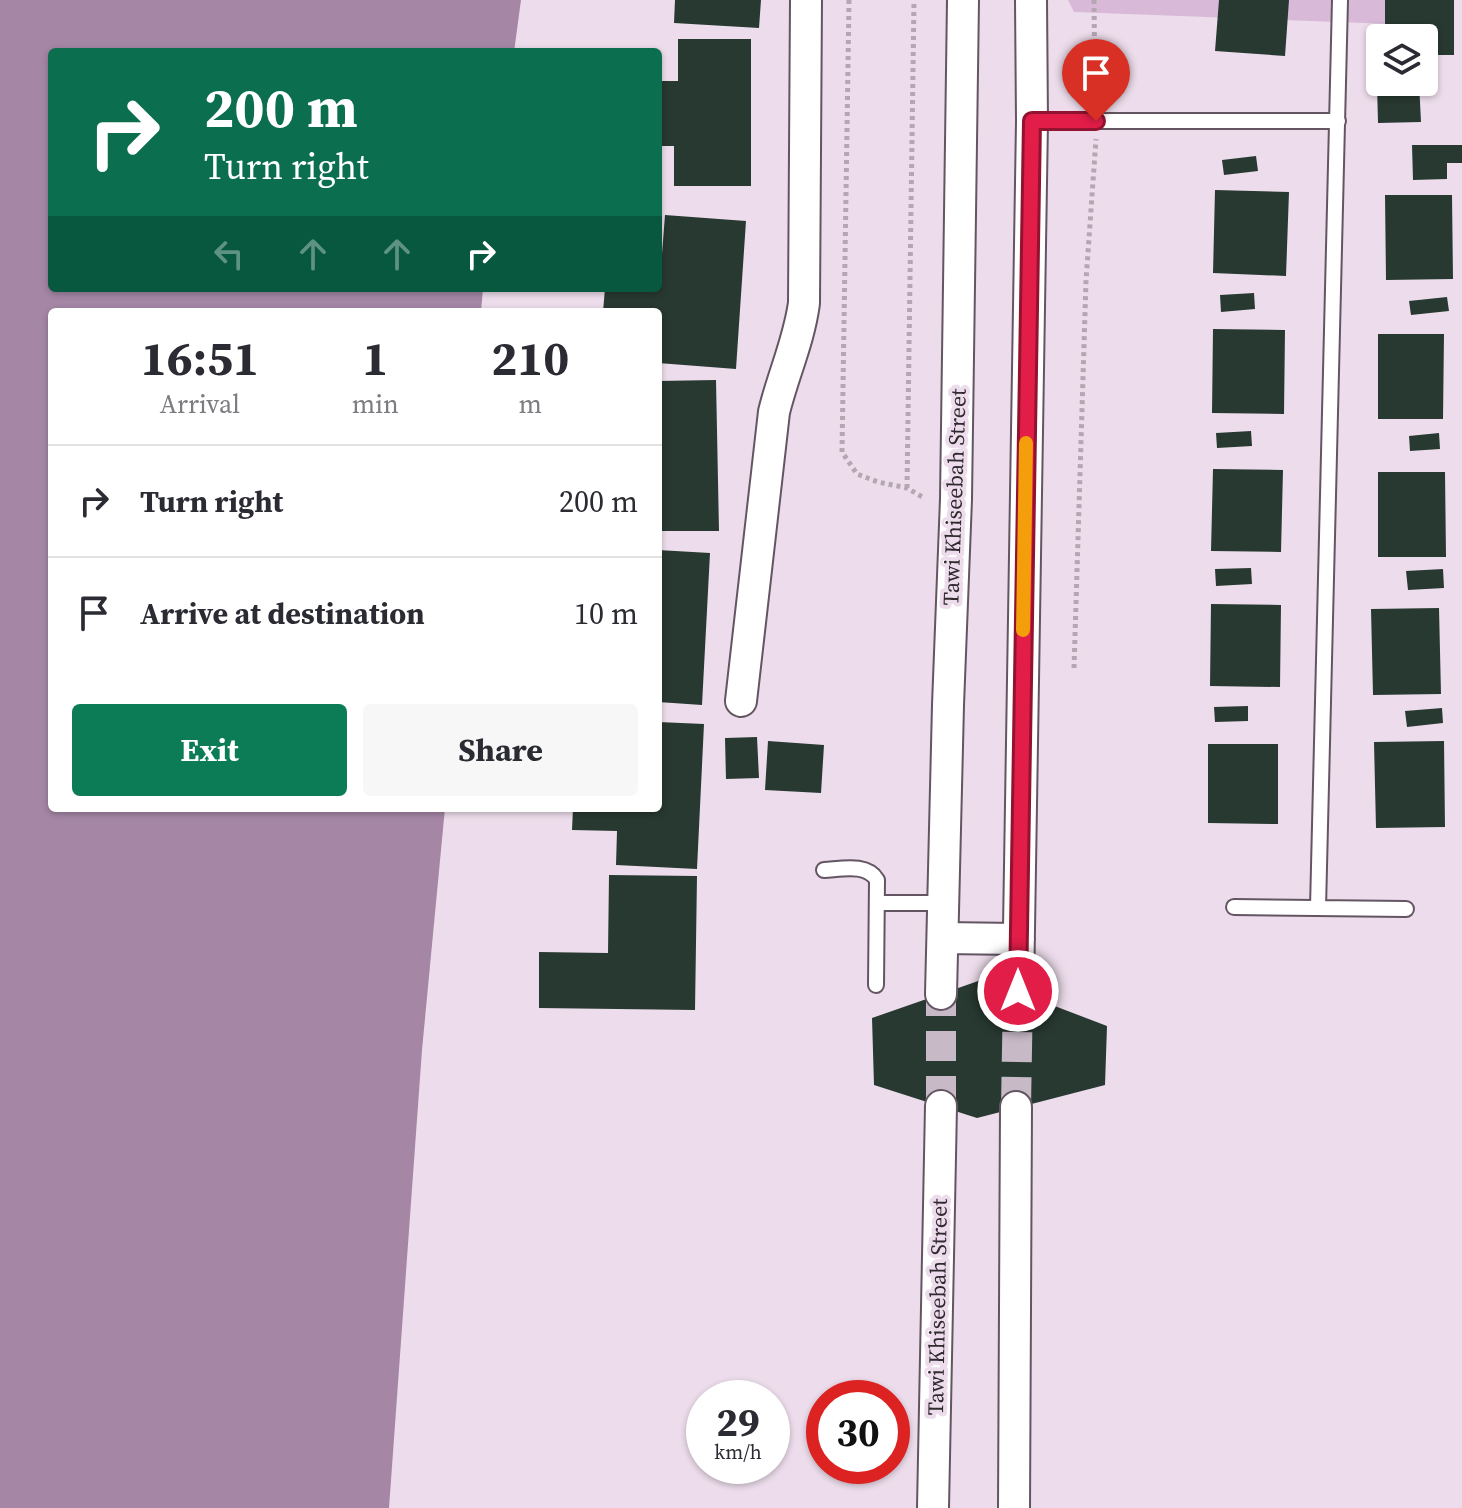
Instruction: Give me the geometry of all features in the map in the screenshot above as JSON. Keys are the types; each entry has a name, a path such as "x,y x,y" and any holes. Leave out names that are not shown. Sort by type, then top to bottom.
{"street":[{"path":"741,701 774,412 799,335 804,303 806,0"},
{"name":"Tawi Khiseebah Street","path":"941,994 956,484 963,0"},
{"path":"1018,991 1032,121 1031,0"},
{"path":"943,938 1019,939"},
{"name":"Tawi Khiseebah Street","path":"933,1508 941,1106"},
{"path":"1014,1508 1016,1107"}],"lane":[{"path":"1318,908 1340,0"},
{"path":"1032,121 1338,121"},
{"path":"824,870 863,869 870,871 877,880 876,985"},
{"path":"877,903 944,903"},
{"path":"1234,907 1406,909"}],"path":[{"path":"849,0 842,452 857,474 907,488 924,498"},
{"path":"907,488 914,0"},
{"path":"1094,0 1095,101"},
{"path":"1074,668 1086,281 1097,138"}],"shaded area":[{"path":"0,0 521,0 515,48 48,48 48,292 483,292 481,308 48,308 48,812 445,812 422,1050 389,1508 0,1508"},
{"path":"1068,0 1392,0 1391,24 1074,12"}],"building":[{"path":"675,0 761,0 759,28 674,23"},
{"path":"1219,0 1289,0 1285,56 1215,51"},
{"path":"1385,0 1454,0 1454,55 1438,55 1438,24 1385,24"},
{"path":"678,39 751,39 751,186 674,186 674,146 662,146 662,81 678,81"},
{"path":"1377,96 1420,96 1421,122 1378,123"},
{"path":"1412,145 1462,145 1462,163 1447,163 1447,179 1413,180"},
{"path":"1256,156 1258,171 1224,175 1222,160"},
{"path":"1215,190 1289,192 1286,276 1213,273"},
{"path":"1385,195 1452,195 1453,279 1386,280"},
{"path":"665,215 746,221 736,369 662,363 662,308 603,308 605,292 662,292"},
{"path":"1254,293 1255,309 1221,312 1220,295"},
{"path":"1447,297 1449,311 1411,315 1409,301"},
{"path":"1213,329 1285,330 1284,414 1212,413"},
{"path":"1378,334 1444,334 1443,419 1378,419"},
{"path":"716,380 719,531 662,531 662,381"},
{"path":"1251,431 1252,446 1217,448 1216,433"},
{"path":"1439,433 1440,449 1410,451 1409,436"},
{"path":"1213,469 1283,470 1281,552 1211,551"},
{"path":"1378,472 1445,472 1446,557 1378,557"},
{"path":"662,550 710,553 702,705 662,702"},
{"path":"1251,568 1252,584 1216,586 1215,569"},
{"path":"1443,569 1444,588 1408,590 1406,571"},
{"path":"1211,604 1281,605 1280,687 1210,686"},
{"path":"1439,608 1441,694 1373,695 1371,609"},
{"path":"1248,706 1248,721 1215,722 1214,707"},
{"path":"1442,708 1443,723 1407,727 1405,711"},
{"path":"662,722 704,724 697,869 616,865 617,831 572,830 573,812 662,812"},
{"path":"757,737 759,778 726,779 725,738"},
{"path":"768,741 824,745 821,793 765,790"},
{"path":"1444,741 1445,827 1376,828 1374,742"},
{"path":"1208,744 1278,744 1278,824 1208,823"},
{"path":"609,875 697,876 695,1010 539,1008 539,952 608,953"},
{"path":"984,979 1107,1026 1105,1085 977,1118 874,1085 872,1018"}],"tunnel":[{"path":"1016,1107 1018,991"},
{"path":"941,994 941,1106"}],"slow traffic":[{"path":"1023,630 1026,443"}],"route":[{"path":"1018,991 1032,121 1096,121"}]}
